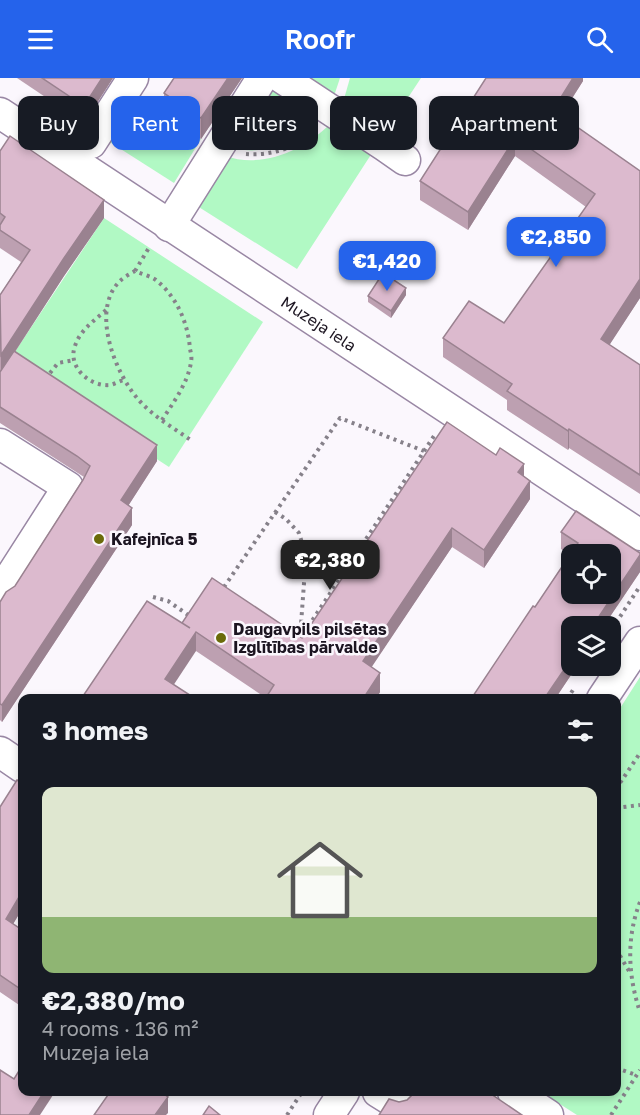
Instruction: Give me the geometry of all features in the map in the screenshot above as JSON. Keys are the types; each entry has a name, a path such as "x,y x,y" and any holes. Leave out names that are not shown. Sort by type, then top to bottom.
{"street":[{"path":"99,131 133,78"},
{"path":"251,96 262,78"},
{"path":"282,78 330,111"},
{"name":"Muzeja iela","path":"0,113 640,535"},
{"path":"169,226 217,150"},
{"path":"391,150 405,160"},
{"path":"0,444 68,488 0,593"},
{"path":"605,694 640,642"},
{"path":"0,752 18,764"},
{"path":"328,1115 341,1096"},
{"path":"519,1096 548,1115"}],"path":[{"path":"318,128 330,114"},
{"path":"230,150 255,155 280,150"},
{"path":"162,420 182,387 192,362 190,342 180,309 168,293 155,280 135,271 120,281 111,294 106,309 107,335 114,357 124,380 138,400 162,420 192,441"},
{"path":"106,309 79,335 72,353 82,375 90,381 111,385 124,380"},
{"path":"50,373 58,363 74,360"},
{"path":"300,639 451,410"},
{"path":"216,581 224,587 340,417 424,451"},
{"path":"275,512 286,519 299,533 306,556 300,639"},
{"path":"620,616 640,586"},
{"path":"153,597 168,601 196,620"},
{"path":"290,632 309,645"},
{"path":"621,782 640,753"},
{"path":"621,807 640,804"},
{"path":"640,902 630,942 630,972 633,992 640,1012"},
{"path":"621,957 630,972"},
{"path":"621,1070 636,1075"},
{"path":"611,1115 640,1070"},
{"path":"287,1115 299,1096"}],"green space":[{"path":"300,78 340,78 334,96 330,97"},
{"path":"350,78 421,78 409,96 345,96"},
{"path":"274,88 288,96 263,96"},
{"path":"330,124 330,150 374,150 297,269 194,204 225,156 254,160 293,150 318,150 318,135"},
{"path":"111,130 111,143 105,139"},
{"path":"122,150 194,150 174,183"},
{"path":"104,218 263,322 169,467 8,362"},
{"path":"640,677 640,1115 577,1115 547,1096 621,1096 621,707"}],"building":[{"path":"42,78 102,78 90,96 69,96"},
{"path":"174,78 228,78 216,96 212,96 212,102 201,118 200,96 168,96 164,93"},
{"path":"486,78 573,78 562,96 474,96"},
{"path":"579,128 640,171 640,279 601,339 640,365 640,475 507,391 512,384 443,338 469,301 504,323 595,194 532,150 579,150"},
{"path":"10,136 18,141 18,150 31,150 104,200 1,355 0,295 30,250 0,230 5,217 0,213 0,151"},
{"path":"440,150 507,150 468,212 420,181"},
{"path":"383,273 406,288 391,311 368,296"},
{"path":"14,351 157,445 121,500 132,508 2,705 0,704 0,602 6,592 15,586 90,466 0,407 0,372"},
{"path":"447,422 496,455 500,448 524,464 518,472 530,481 484,550 452,528 363,661 380,673 366,694 268,694 274,685 196,632 165,679 188,694 84,694 147,601 182,623 212,578 302,638"},
{"path":"576,511 640,555 621,584 621,544 577,544 561,532"},
{"path":"561,568 561,604 607,604 599,616 561,616 561,674 547,694 474,694 533,606 535,607"},
{"path":"18,781 18,899 6,919 18,927 18,987 0,975 0,807"},
{"path":"0,1070 14,1079 18,1072 18,1096 41,1096 29,1115 0,1115"},
{"path":"107,1096 168,1097 155,1115 94,1115"},
{"path":"411,1096 494,1096 522,1115 379,1115 389,1099 399,1102"},
{"path":"209,1106 220,1115 203,1115"}],"place":[{"name":"Kafejnīca 5","path":"99,539"},
{"name":"Daugavpils pilsētas Izglītības pārvalde","path":"221,638"}]}
